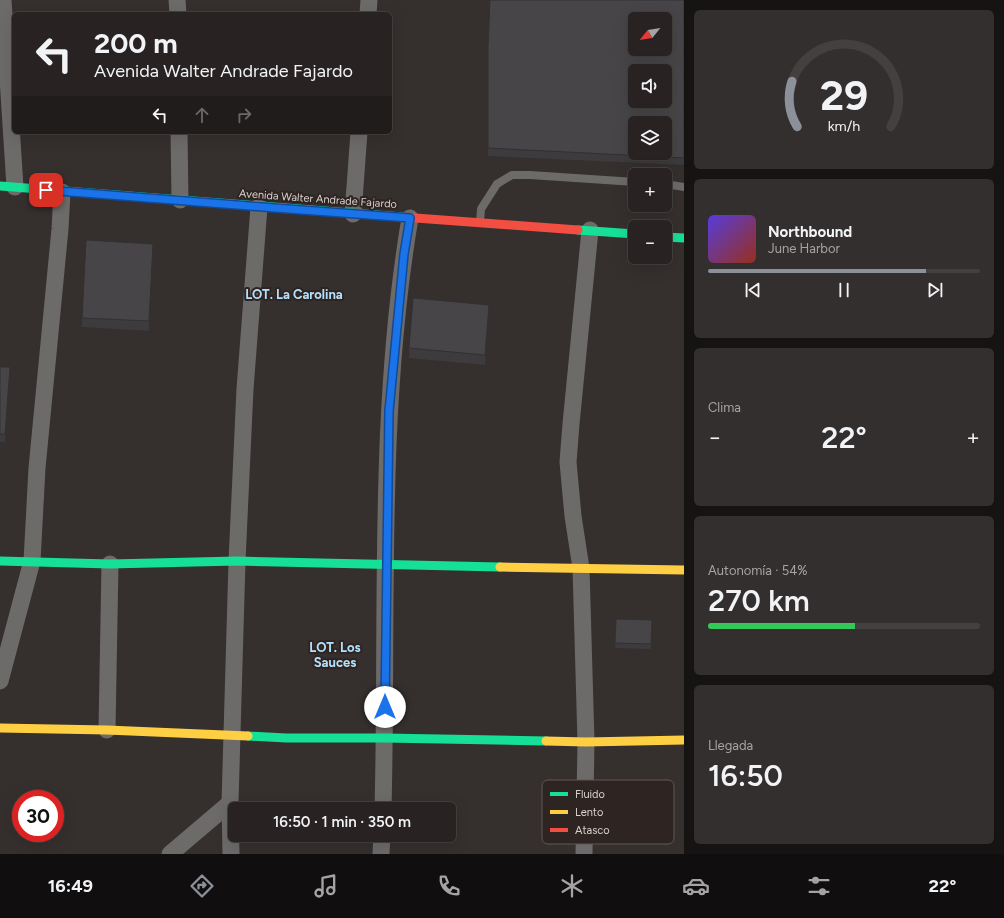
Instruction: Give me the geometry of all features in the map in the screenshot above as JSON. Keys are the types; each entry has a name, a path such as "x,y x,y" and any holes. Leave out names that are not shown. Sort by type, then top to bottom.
{"street":[{"path":"3,0 7,187"},
{"path":"178,0 178,12"},
{"path":"368,12 369,0"},
{"path":"180,134 180,200"},
{"path":"353,214 359,134"},
{"name":"Avenida Walter Andrade Fajardo","path":"7,187 628,233"},
{"path":"0,681 32,561 37,468 60,229 62,192"},
{"path":"230,802 237,561 245,389 259,207"},
{"path":"383,802 389,411 404,254 410,218"},
{"path":"585,780 586,742 582,568 573,516 568,462 590,230"},
{"path":"672,237 684,238"},
{"path":"0,561 110,564 237,561 684,570"},
{"path":"107,730 110,564"},
{"path":"0,728 107,730 286,738 385,738 586,742 684,740"},
{"path":"170,854 228,805"},
{"path":"231,854 232,842"},
{"path":"381,854 382,842"},
{"path":"584,844 584,854"}],"lane":[{"path":"480,222 481,209 497,184 512,175 628,182"},
{"path":"672,185 684,187"}],"building":[{"path":"490,0 684,0 684,158 672,157 672,116 628,116 628,155 488,148 488,47"},
{"path":"86,240 153,244 149,321 82,318"},
{"path":"413,298 489,305 485,355 409,348"},
{"path":"0,367 10,367 5,434 0,434"},
{"path":"616,619 652,620 651,644 615,643"}],"traffic: fast":[{"path":"0,186 402,217"},
{"path":"578,230 628,234"},
{"path":"672,237 684,238"},
{"path":"0,561 110,564 237,561 500,567"},
{"path":"248,736 286,738 546,741"}],"traffic: slow":[{"path":"500,567 684,570"},
{"path":"0,728 107,730 248,736"},
{"path":"546,741 586,742 684,740"}],"traffic: jam":[{"path":"402,217 578,230"}],"district":[{"name":"LOT. La Carolina","path":"294,294"},
{"name":"LOT. Los Sauces","path":"335,654"}],"route":[{"path":"46,190 410,218 404,254 389,411 385,707"}]}
